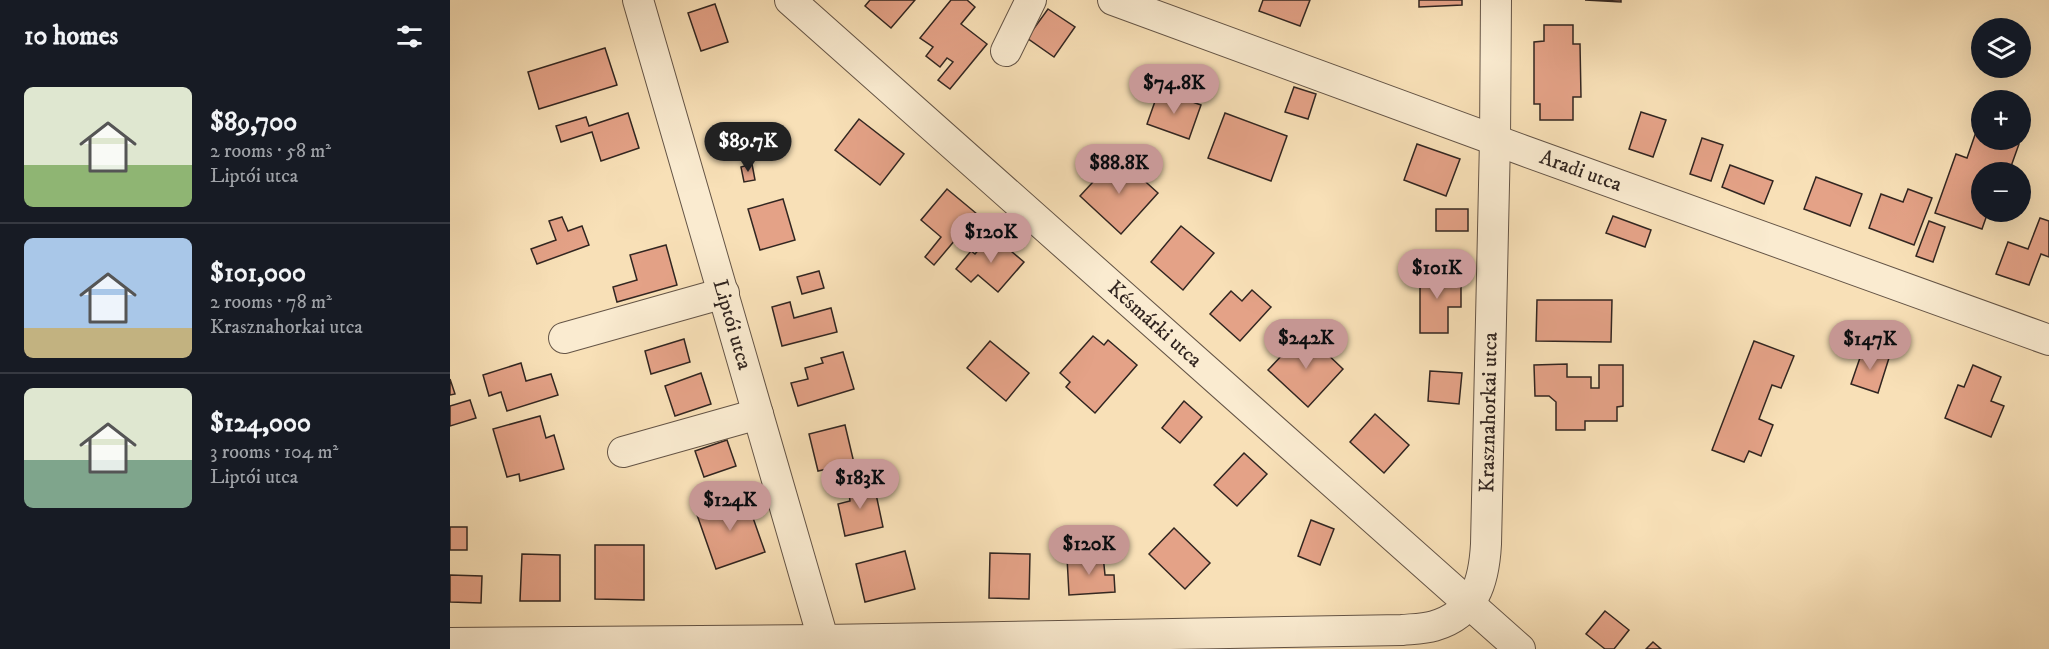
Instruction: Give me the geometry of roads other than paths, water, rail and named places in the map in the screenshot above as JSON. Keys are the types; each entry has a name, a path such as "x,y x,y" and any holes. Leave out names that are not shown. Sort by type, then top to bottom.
{"street":[{"name":"Liptói utca","path":"638,0 824,645"},
{"name":"Késmárki utca","path":"790,0 1520,649"},
{"path":"1006,51 1031,0"},
{"name":"Aradi utca","path":"1113,0 2049,340"},
{"name":"Krasznahorkai utca","path":"1468,605 1480,585 1485,566 1496,0"},
{"path":"564,338 724,293"},
{"path":"623,452 759,414"},
{"path":"450,643 824,645 1402,630 1435,626 1455,616 1468,605"}]}
